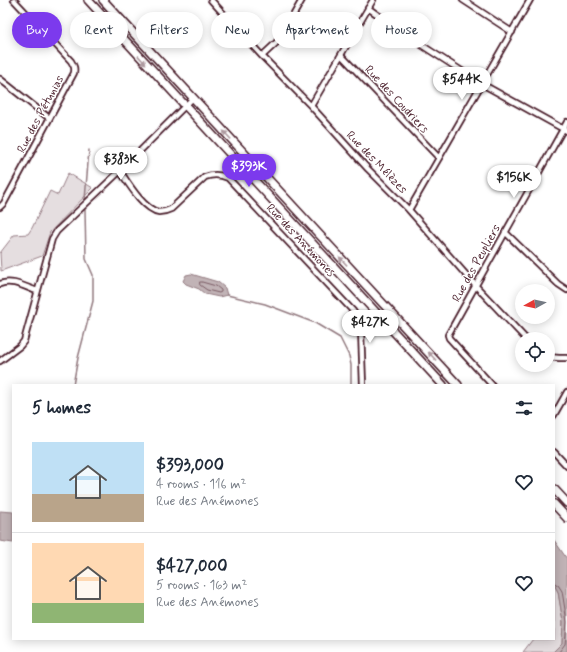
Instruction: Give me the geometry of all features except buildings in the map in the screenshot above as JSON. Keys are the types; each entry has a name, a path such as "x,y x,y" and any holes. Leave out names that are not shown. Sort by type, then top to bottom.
{"main road":[{"path":"88,0 442,384"},
{"path":"102,0 457,384"},
{"path":"555,490 567,503"},
{"path":"555,505 567,518"}],"street":[{"name":"Rue des Pétunias","path":"0,207 4,203 74,73 74,65 14,0"},
{"name":"Rue des Mélèzes","path":"211,0 368,169 409,210 475,285 519,332"},
{"path":"262,56 282,35 302,0"},
{"path":"311,106 373,0"},
{"path":"463,0 512,32"},
{"path":"409,210 530,0"},
{"path":"368,8 482,84 565,130"},
{"name":"Rue des Coudriers","path":"341,55 439,158"},
{"path":"0,78 49,118"},
{"path":"0,361 20,346 24,341 52,239 57,231 193,98"},
{"name":"Rue des Peupliers","path":"491,384 448,336 505,232 565,130 567,122"},
{"name":"Rue des Anémones","path":"120,171 142,201 152,209 160,212 171,209 204,177 218,175 228,178 358,318 361,330 363,384"},
{"path":"505,232 558,284 567,290"},
{"path":"0,284 11,282 37,291"},
{"path":"555,357 567,358"},
{"path":"555,413 567,392"},
{"path":"555,453 567,466"}],"shaded area":[{"path":"68,173 93,188 50,232 42,256 1,271 0,253 14,235 28,234 50,191 58,195"},
{"path":"555,586 558,592 563,622 562,643 553,652 523,652 532,640 555,640"}],"water":[{"path":"191,274 218,282 225,288 227,295 219,297 205,294 199,289 186,284 183,281 186,275"},
{"path":"0,511 12,512 12,543 0,541"},
{"path":"555,541 567,559 567,652 553,652 562,643 563,622 558,592 555,586"}],"waterway":[{"path":"85,200 89,150"},
{"path":"73,384 78,358 93,301 93,275 86,259 85,210"},
{"path":"227,295 265,304 315,323 340,338 349,356 351,365 351,384"}]}
